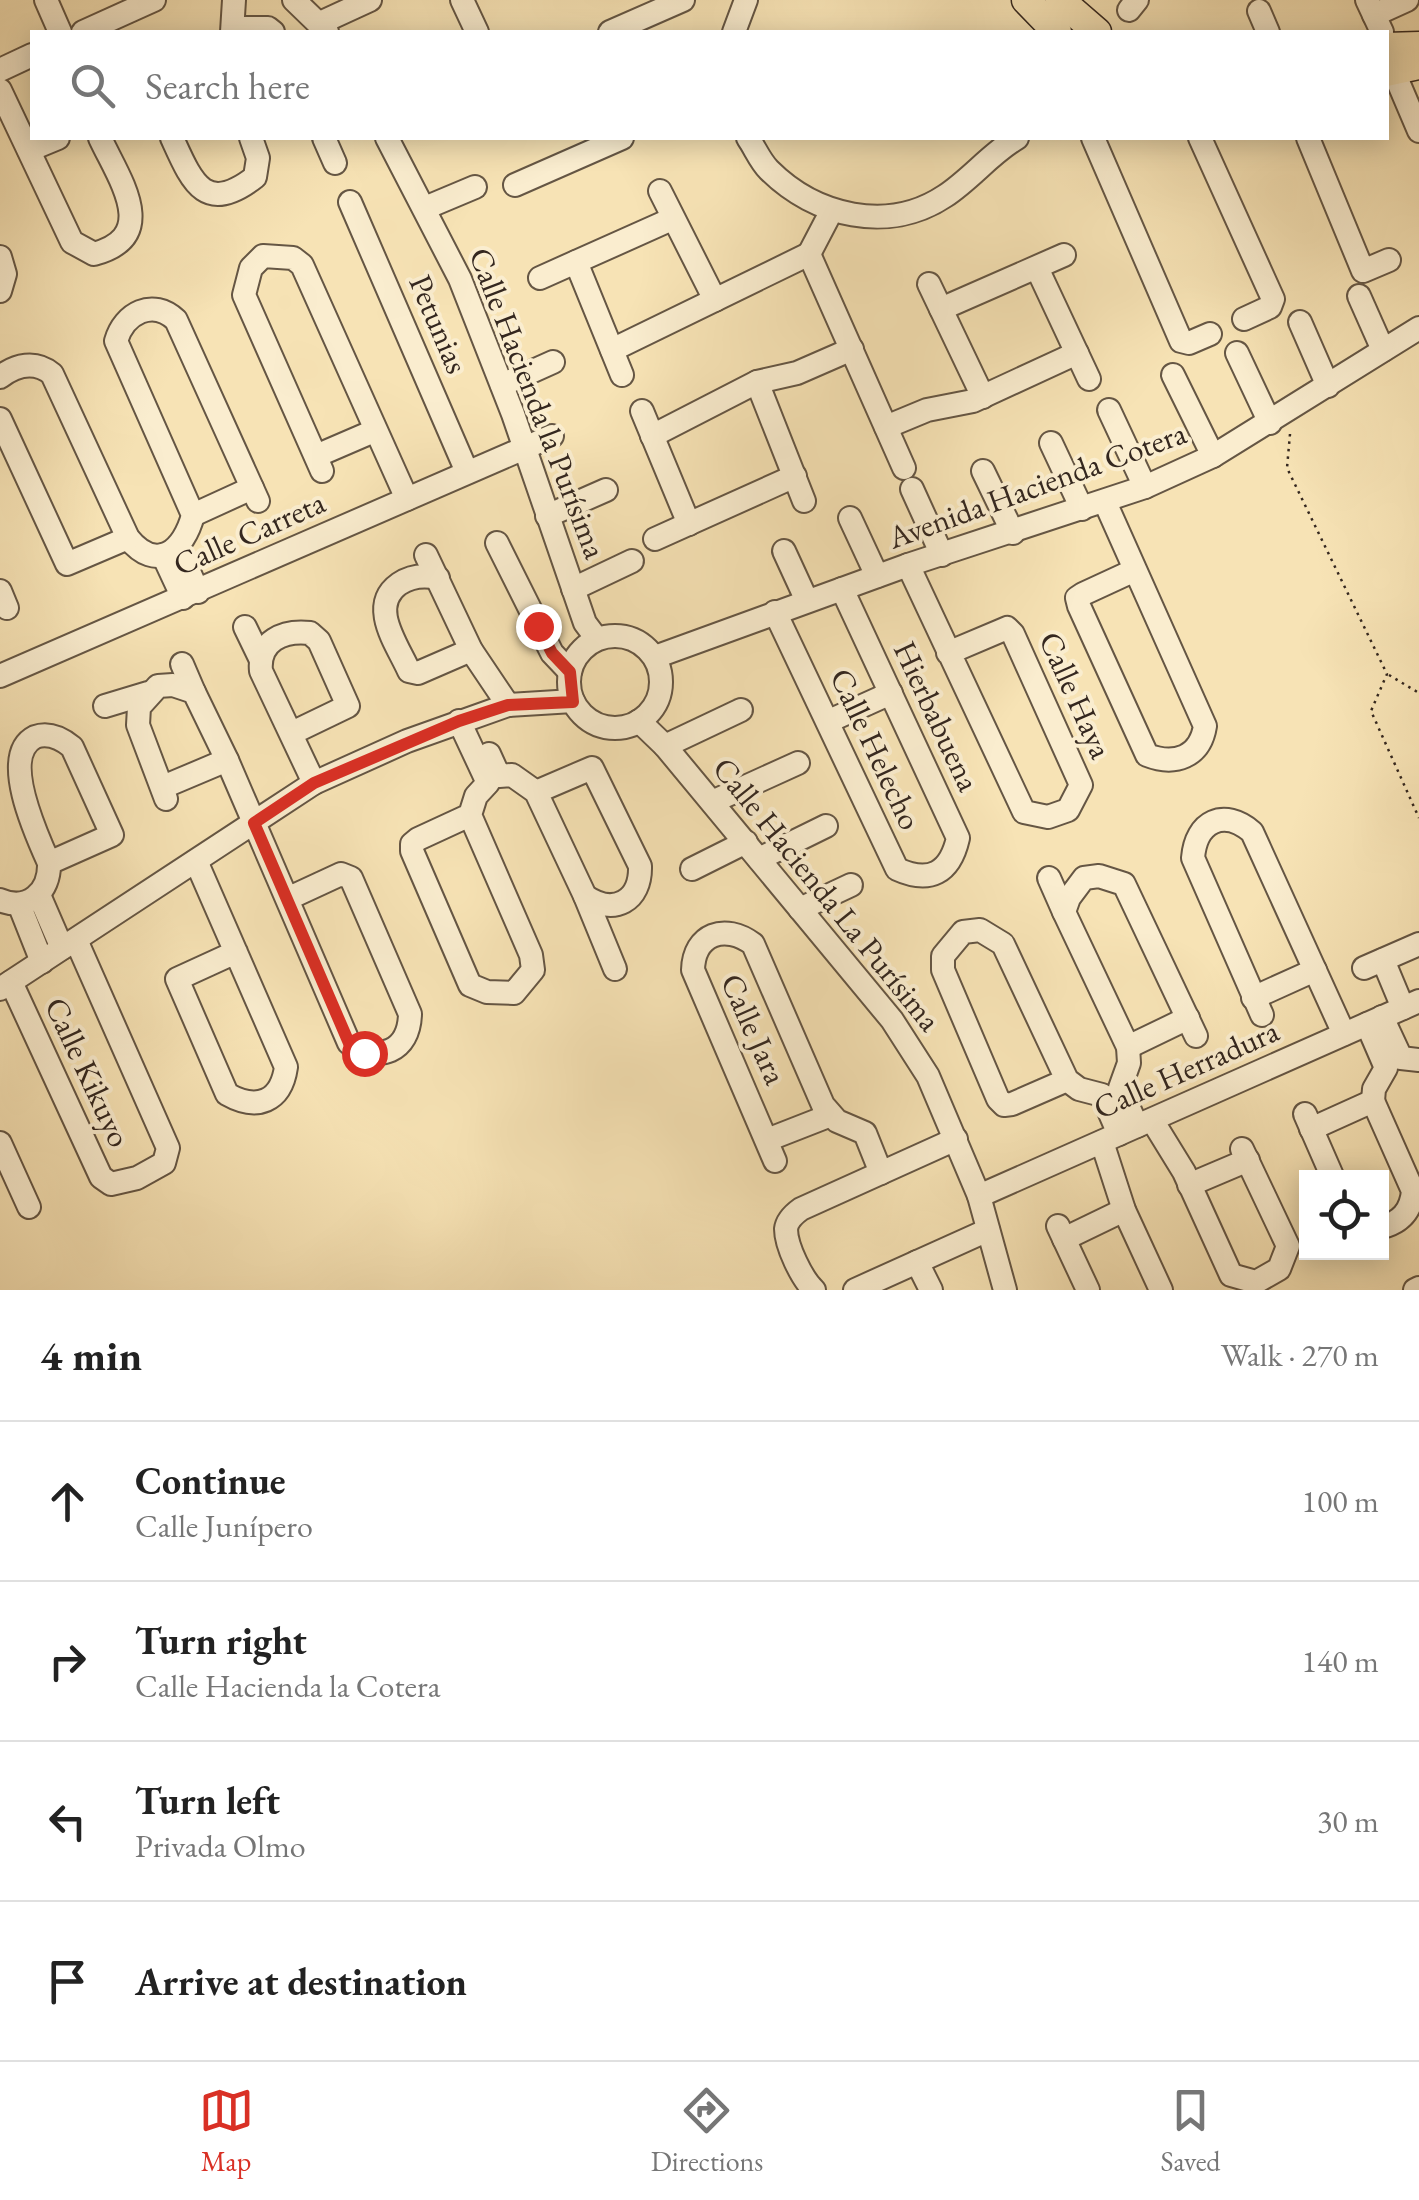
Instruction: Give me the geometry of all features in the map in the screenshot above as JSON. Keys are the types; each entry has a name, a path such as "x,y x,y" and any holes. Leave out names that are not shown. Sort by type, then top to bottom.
{"main road":[{"path":"1026,0 1055,30"},
{"path":"1060,0 1094,30"},
{"path":"1389,44 1419,46"}],"street":[{"path":"46,0 59,30"},
{"path":"86,30 125,6 154,0"},
{"path":"234,0 233,30 270,30"},
{"path":"294,0 323,28 370,0"},
{"path":"462,0 476,30"},
{"path":"615,30 683,0"},
{"path":"735,30 746,0"},
{"path":"1389,40 1407,0"},
{"path":"1389,49 1419,131"},
{"path":"0,70 30,56"},
{"path":"0,90 82,264"},
{"path":"29,150 53,140"},
{"path":"72,242 94,254 115,248 128,235 132,217 101,140"},
{"path":"173,140 200,188 222,195 256,177 258,158 252,140"},
{"path":"325,140 335,163"},
{"path":"515,185 617,140"},
{"path":"749,140 766,167 798,194 831,212 871,217 908,214 942,198 1014,140"},
{"path":"1094,140 1184,344 1210,334"},
{"path":"1201,140 1274,304 1244,319"},
{"path":"1309,140 1363,271 1389,260"},
{"name":"Calle Hacienda la Purísima","path":"396,141 460,279 502,385 585,624 598,639"},
{"path":"425,208 475,186"},
{"path":"660,191 714,300"},
{"name":"Petunias","path":"350,202 467,472"},
{"path":"612,350 808,254 831,212"},
{"path":"540,278 672,219"},
{"path":"808,254 942,555"},
{"path":"942,308 1064,255"},
{"path":"374,430 319,464 244,295 251,268 263,256 293,258 302,265 407,499"},
{"path":"0,258 5,274 0,291"},
{"path":"576,262 622,375"},
{"path":"1037,268 1090,380"},
{"path":"929,284 983,397"},
{"path":"1359,296 1383,350"},
{"path":"116,342 124,323 139,312 157,308 176,320 255,495 193,515"},
{"path":"38,343 128,538 138,550 171,552 188,536 193,515 102,315"},
{"path":"1300,322 1328,386"},
{"name":"Avenida Hacienda Cotera","path":"655,657 877,576 1145,487 1213,456 1419,328"},
{"path":"652,436 757,382 797,372 852,350"},
{"path":"886,428 927,410 958,406 983,397 1077,353"},
{"path":"1237,353 1270,422"},
{"path":"502,385 553,362"},
{"path":"0,377 31,365 42,366 52,374"},
{"path":"1173,374 1213,456"},
{"path":"757,382 804,501"},
{"path":"1110,410 1145,487"},
{"path":"642,411 689,524"},
{"path":"0,419 67,564 128,538"},
{"name":"Calle Carreta","path":"0,676 552,436"},
{"path":"1051,443 1135,570 1204,726 1203,739 1184,758 1170,760 1147,754 1078,598 1135,570"},
{"path":"983,471 1013,532"},
{"path":"655,539 794,476"},
{"path":"548,516 606,490"},
{"path":"850,518 877,576"},
{"path":"497,542 552,653 570,672"},
{"path":"171,552 190,595"},
{"path":"784,552 807,601"},
{"path":"426,555 472,650 508,705"},
{"path":"572,589 632,561"},
{"path":"908,566 1036,838"},
{"path":"438,578 427,575 404,580 384,602 384,615 409,670 418,673 472,650"},
{"name":"Hierbabuena","path":"842,589 958,838 955,852 942,869"},
{"name":"Calle Helecho","path":"776,612 896,869 912,876 942,869"},
{"path":"245,627 260,658 261,671 314,783"},
{"name":"Calle Haya","path":"948,653 1000,630 1008,628 1013,634 1081,784 1075,801 1058,816 1048,818 1024,812"},
{"path":"260,658 278,636 310,633 319,641 348,706 292,733"},
{"path":"630,637 644,645 661,670 658,700 639,721 627,726 602,726 580,712 573,702 570,672 585,646 598,639 630,637"},
{"path":"182,664 228,760 361,1076"},
{"path":"105,706 174,685 194,692"},
{"path":"153,689 139,707 138,724 165,793 228,760"},
{"path":"829,721 891,694"},
{"path":"5,986 314,783 508,705 573,702"},
{"path":"665,746 741,710"},
{"path":"466,719 499,776 512,775 536,792 615,969"},
{"path":"466,719 488,783 476,796 470,816 531,954 533,970 514,993 487,992 470,985 412,851 412,844 418,839 470,816"},
{"name":"Calle Hacienda La Purísima","path":"639,721 665,746 892,1020 928,1076 979,1196 1004,1290"},
{"path":"22,900 46,886 49,863 14,784 8,752 43,735 64,740 78,756 112,835 49,863"},
{"path":"712,802 798,763"},
{"path":"536,792 592,768 640,866 640,882 622,904 596,904 584,896"},
{"path":"1315,970 1257,1006 1193,858 1199,832 1213,821 1231,820 1252,832 1315,970 1344,1034"},
{"path":"692,869 826,826"},
{"path":"196,860 297,1092"},
{"path":"287,899 348,874 410,1014 410,1029 391,1052 364,1053 349,1043"},
{"path":"1064,912 1084,878 1099,876 1124,884 1192,1027 1128,1047"},
{"path":"1048,878 1128,1047 1128,1063 1120,1088 1128,1130 1124,1210 1161,1290"},
{"path":"800,909 851,885"},
{"path":"22,900 69,944"},
{"path":"22,900 42,962"},
{"path":"984,908 1067,1080 1079,1089 1102,1095 1128,1130 1189,1185 1234,1283 1256,1282 1273,1275 1288,1246 1245,1154 1189,1185"},
{"path":"1003,944 980,930 963,932 943,956 948,984 998,1099 1004,1105 1012,1104 1067,1080"},
{"name":"Calle Jara","path":"831,1115 771,1150 692,970 701,942 713,934 727,932 752,944 823,1105 831,1115 865,1132 881,1173"},
{"path":"677,953 701,942"},
{"name":"Calle Kikuyo","path":"5,986 101,1177 111,1184 137,1178 164,1163 168,1148 69,944"},
{"path":"1419,944 1373,964 1393,1012 1401,1058 1419,1060"},
{"path":"236,952 183,975 177,979 178,986 228,1094 254,1104 268,1099 284,1081 286,1067"},
{"path":"1390,1224 1416,1196 1373,1102 1374,1089 1386,1068 1393,1012"},
{"name":"Calle Herradura","path":"979,1196 1393,1012"},
{"path":"1330,1170 1308,1121 1373,1102"},
{"path":"814,1290 793,1253 786,1228 790,1217 956,1139"},
{"path":"0,1143 30,1206"},
{"path":"1088,1290 1062,1232 1124,1210"},
{"path":"855,1290 988,1230"},
{"path":"917,1262 930,1290"}],"path":[{"path":"1294,408 1287,468 1387,674 1419,693"},
{"path":"1387,674 1371,712 1419,818"}],"route":[{"path":"364,1053 349,1043 254,823 314,783 406,741 508,705 573,702 570,672 552,653 538,626"}]}
